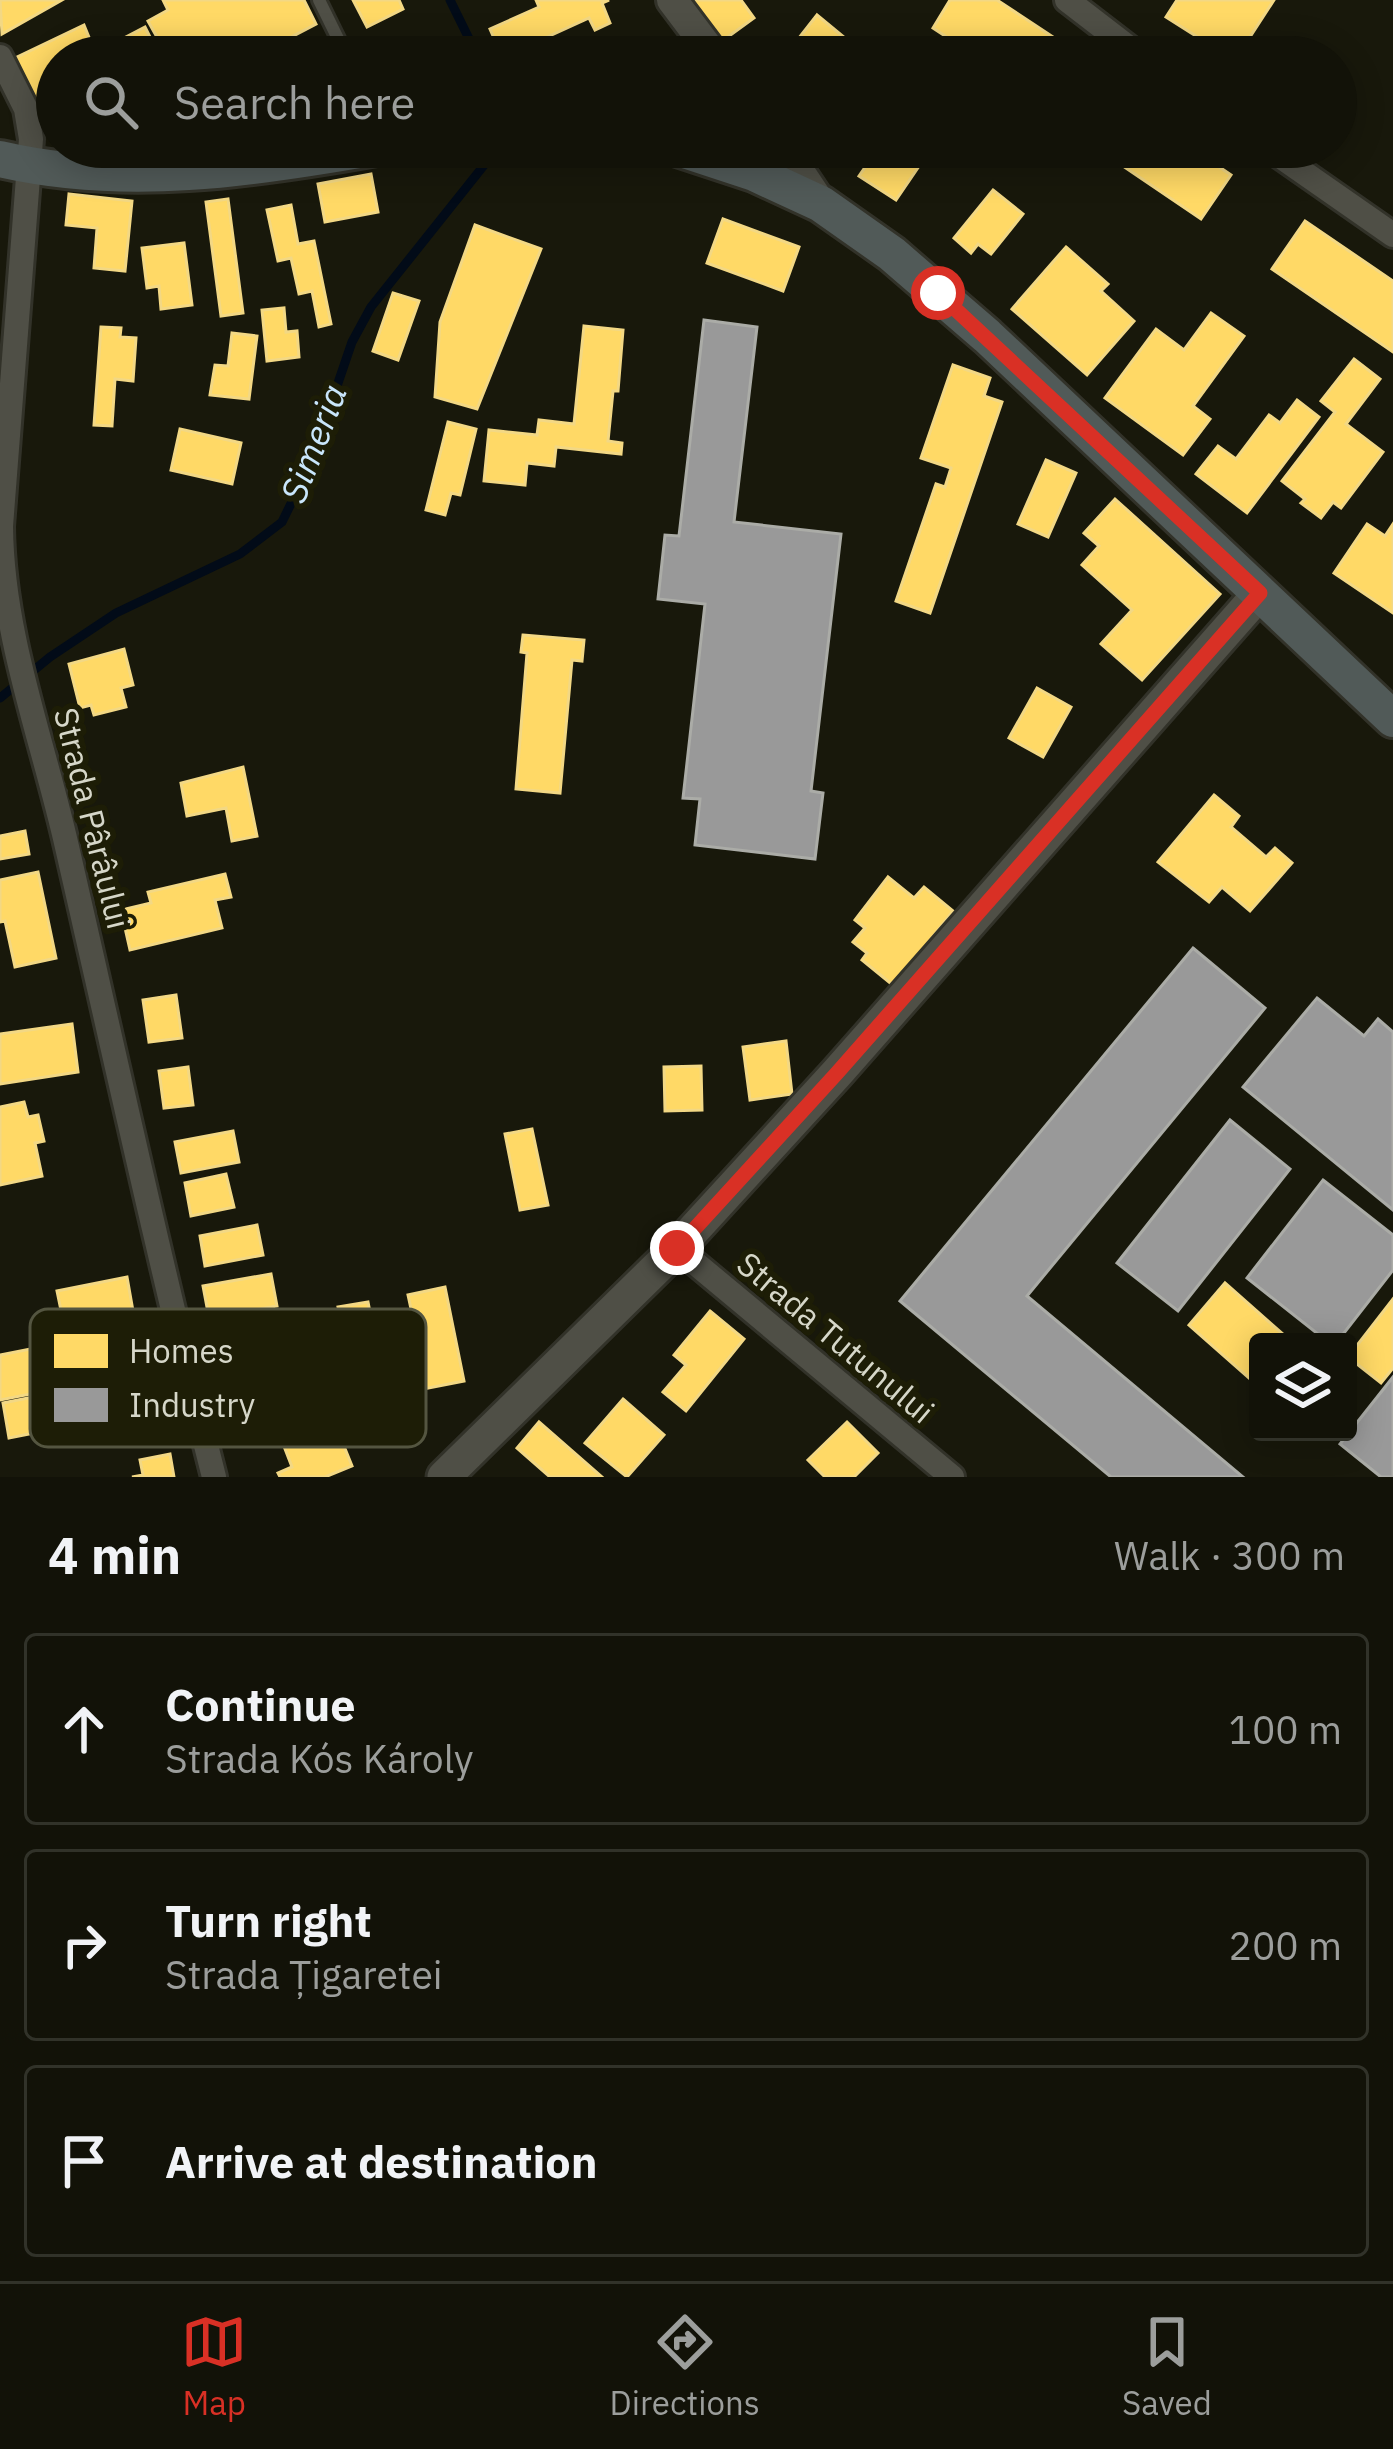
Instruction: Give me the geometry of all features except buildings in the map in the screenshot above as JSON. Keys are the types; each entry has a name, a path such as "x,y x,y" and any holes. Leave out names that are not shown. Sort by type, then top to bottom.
{"main road":[{"path":"54,168 99,174 247,168"},
{"path":"739,168 821,204 892,254 971,321 1393,719"},
{"path":"444,1477 677,1248 1260,593"}],"street":[{"path":"672,0 699,36"},
{"path":"1066,0 1113,36"},
{"name":"Strada Pârâului","path":"0,57 26,109 16,163 1,526 8,616 175,1309"},
{"path":"797,168 821,204"},
{"path":"1297,168 1393,235"},
{"name":"Strada Tutunului","path":"677,1248 952,1477"},
{"name":"Strada Pârâului","path":"207,1447 214,1477"}],"lane":[{"path":"319,0 337,36"}],"waterway":[{"name":"Simeria","path":"450,0 468,36"},
{"name":"Simeria","path":"0,698 116,613 240,554 282,522 310,465 352,342 371,307 482,168"}],"route":[{"path":"677,1248 1260,593 938,293"}]}
